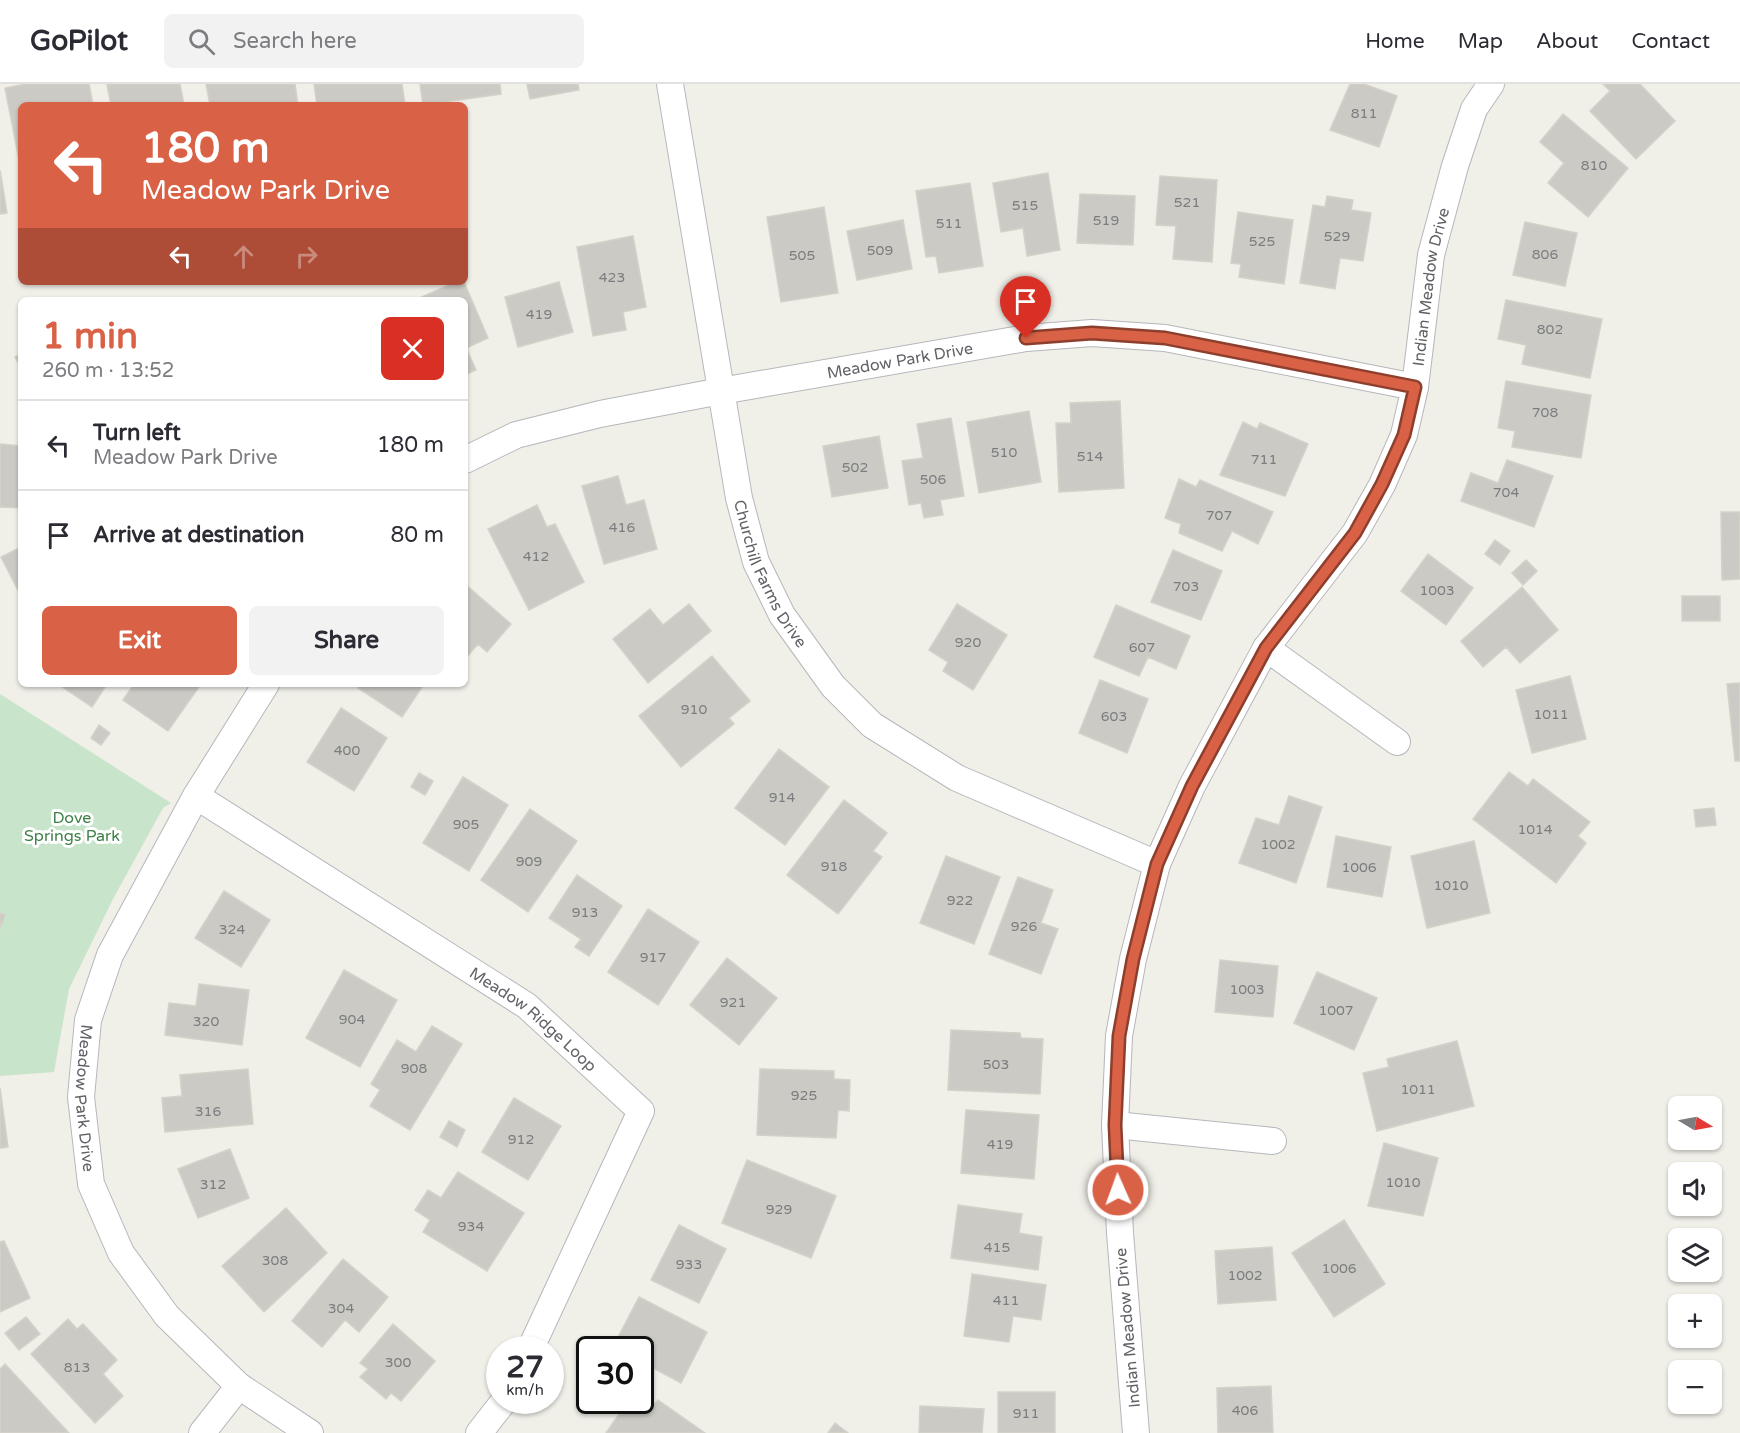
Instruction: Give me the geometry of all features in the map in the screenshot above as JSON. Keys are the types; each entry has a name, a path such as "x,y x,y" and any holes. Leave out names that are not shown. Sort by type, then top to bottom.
{"street":[{"name":"Churchill Farms Drive","path":"670,84 739,498 756,562 782,615 833,686 872,725 957,778 1157,864"},
{"name":"Indian Meadow Drive","path":"1136,1433 1120,1233 1115,1125 1119,1036 1133,959 1157,864 1192,786 1266,648 1355,533 1382,484 1404,435 1415,387 1431,255 1455,166 1474,109 1491,84"},
{"name":"Meadow Park Drive","path":"468,459 516,435 600,414 1026,338 1092,333 1165,338 1415,387"},
{"path":"1266,648 1396,742"},
{"name":"Meadow Park Drive","path":"264,687 196,796 110,955 88,1020 81,1097 91,1184 121,1253 167,1316 239,1386 310,1433"},
{"name":"Meadow Ridge Loop","path":"196,796 527,1006 641,1111 537,1336"},
{"path":"1115,1125 1273,1141"},
{"path":"202,1433 239,1386"},
{"path":"479,1433 494,1414"}],"green space":[{"name":"Dove Springs Park","path":"0,694 171,803 163,808 113,899 69,989 54,1072 0,1076"}],"building":[{"path":"26,84 89,84 92,102 18,102 18,155 5,88"},
{"path":"180,84 183,102 110,102 107,85"},
{"path":"206,84 295,84 298,102 209,102"},
{"path":"314,84 402,84 405,102 317,102"},
{"path":"420,84 500,84 501,94 444,102 423,102"},
{"path":"527,84 578,84 579,90 530,99"},
{"path":"1350,84 1364,84 1397,96 1379,147 1330,130"},
{"path":"1603,84 1640,84 1675,121 1636,159 1590,111 1610,91"},
{"path":"1563,114 1628,168 1588,217 1548,183 1564,163 1540,142"},
{"path":"0,170 7,213 0,214"},
{"path":"1048,173 1060,250 1027,256 1023,228 1001,232 993,183"},
{"path":"1160,176 1217,180 1212,262 1173,259 1176,226 1156,225"},
{"path":"970,183 983,266 939,273 936,256 926,257 916,191"},
{"path":"1080,194 1135,196 1133,245 1077,243"},
{"path":"1327,196 1353,200 1351,210 1371,213 1363,261 1340,258 1335,289 1300,283 1313,205 1325,207"},
{"path":"824,207 838,293 781,302 767,217"},
{"path":"1238,212 1293,220 1284,284 1239,277 1241,264 1231,263"},
{"path":"903,220 912,269 857,280 847,231"},
{"path":"1525,222 1577,233 1565,286 1513,275"},
{"path":"633,236 646,307 623,312 626,330 593,336 577,247"},
{"path":"559,282 573,332 518,347 505,297"},
{"path":"449,285 465,285 488,338 468,347 468,297 422,297"},
{"path":"1506,300 1602,319 1590,378 1522,364 1526,345 1498,339"},
{"path":"468,352 476,370 468,374"},
{"path":"1506,381 1591,395 1581,458 1512,447 1515,431 1498,428"},
{"path":"1120,401 1124,488 1059,492 1056,423 1071,423 1070,403"},
{"path":"1029,411 1041,482 979,493 967,422"},
{"path":"951,418 964,496 940,500 943,515 924,518 921,503 909,505 902,461 923,458 917,424"},
{"path":"1243,422 1257,429 1260,423 1308,444 1285,496 1220,475"},
{"path":"879,436 888,488 832,497 823,446"},
{"path":"0,444 18,446 18,508 0,507"},
{"path":"1507,460 1553,476 1534,527 1461,501 1471,473 1498,483"},
{"path":"618,476 626,505 644,500 657,549 604,564 582,486"},
{"path":"1179,479 1196,487 1200,480 1273,512 1258,544 1232,531 1222,551 1179,533 1181,524 1165,518"},
{"path":"537,505 547,527 555,524 584,582 529,610 488,529"},
{"path":"1721,512 1740,512 1740,579 1722,580"},
{"path":"1495,540 1510,551 1500,565 1485,554"},
{"path":"18,548 18,590 1,557"},
{"path":"1173,550 1222,571 1201,620 1151,602"},
{"path":"1428,554 1473,588 1446,625 1401,591"},
{"path":"1526,560 1537,571 1523,585 1512,573"},
{"path":"468,587 511,624 487,652 478,644 468,656"},
{"path":"1522,587 1558,630 1520,663 1506,647 1483,667 1461,641"},
{"path":"1682,596 1720,596 1720,621 1682,621"},
{"path":"689,604 711,631 648,683 613,639 650,609 663,625"},
{"path":"957,604 1007,635 973,690 943,671 948,662 929,650"},
{"path":"1116,605 1190,636 1176,669 1148,657 1139,676 1094,657"},
{"path":"712,656 750,701 729,718 734,724 681,767 639,716"},
{"path":"1570,676 1586,739 1532,753 1516,690"},
{"path":"1100,680 1148,699 1127,753 1079,733"},
{"path":"1740,683 1740,761 1735,761 1727,684"},
{"path":"62,687 105,687 92,707"},
{"path":"132,687 199,687 168,731 123,700"},
{"path":"358,687 422,687 402,717"},
{"path":"341,708 387,738 354,791 307,762"},
{"path":"99,725 110,733 101,745 91,738"},
{"path":"779,749 829,787 785,845 735,808"},
{"path":"1509,772 1528,786 1533,779 1590,822 1578,836 1586,843 1556,883 1473,819"},
{"path":"419,773 433,781 425,795 411,787"},
{"path":"463,777 508,805 469,871 423,843"},
{"path":"1289,796 1322,807 1296,883 1239,863 1256,818 1279,825"},
{"path":"844,800 887,833 873,851 882,857 838,914 787,875"},
{"path":"1714,808 1716,825 1696,827 1694,810"},
{"path":"530,809 577,841 528,912 481,880"},
{"path":"1336,836 1391,847 1382,897 1327,887"},
{"path":"1474,841 1490,913 1427,928 1411,856"},
{"path":"946,856 1000,877 974,944 920,923"},
{"path":"577,875 622,906 589,956 575,947 581,939 549,918"},
{"path":"1018,877 1053,890 1041,923 1058,929 1041,974 989,954"},
{"path":"224,891 270,920 241,967 195,938"},
{"path":"648,909 699,942 658,1005 608,972"},
{"path":"0,913 5,915 0,929"},
{"path":"727,958 777,998 739,1045 690,1005"},
{"path":"1220,960 1278,966 1273,1017 1215,1012"},
{"path":"344,970 397,1000 360,1067 306,1038"},
{"path":"1317,972 1377,998 1354,1050 1294,1023"},
{"path":"199,984 249,990 242,1045 165,1035 169,1003 196,1006"},
{"path":"432,1026 462,1044 410,1130 370,1106 380,1090 371,1084 397,1040 416,1052"},
{"path":"951,1030 1020,1033 1021,1038 1043,1039 1040,1094 948,1090"},
{"path":"1457,1041 1474,1106 1377,1131 1363,1073 1389,1067 1387,1059"},
{"path":"248,1069 253,1124 165,1132 162,1098 182,1096 180,1075"},
{"path":"760,1069 834,1071 834,1079 850,1080 849,1111 838,1110 836,1138 757,1135"},
{"path":"0,1088 8,1147 0,1148"},
{"path":"514,1098 561,1126 528,1180 482,1152"},
{"path":"966,1110 1039,1115 1034,1179 961,1173"},
{"path":"449,1121 465,1130 457,1147 440,1137"},
{"path":"1384,1143 1438,1158 1423,1216 1368,1206"},
{"path":"230,1149 249,1198 198,1218 178,1169"},
{"path":"747,1160 836,1196 811,1258 722,1223"},
{"path":"458,1172 524,1213 487,1271 423,1232 430,1220 415,1210 428,1190 441,1198"},
{"path":"958,1205 1022,1214 1019,1233 1042,1237 1038,1270 951,1258"},
{"path":"286,1208 327,1253 264,1312 222,1266"},
{"path":"1344,1220 1385,1284 1334,1317 1292,1253"},
{"path":"679,1225 726,1249 699,1303 651,1280"},
{"path":"4,1241 30,1298 0,1312 0,1242"},
{"path":"1272,1247 1276,1300 1218,1304 1215,1251"},
{"path":"343,1259 388,1297 359,1332 345,1320 322,1347 292,1321"},
{"path":"972,1274 1046,1285 1041,1320 1013,1316 1009,1342 964,1336"},
{"path":"639,1297 707,1332 681,1383 654,1369 654,1336 619,1336"},
{"path":"26,1317 40,1334 19,1350 5,1333"},
{"path":"68,1319 77,1329 83,1324 117,1360 103,1374 123,1396 95,1423 31,1354"},
{"path":"393,1324 435,1361 401,1401 391,1393 386,1399 360,1377 368,1369 360,1363"},
{"path":"5,1364 69,1433 0,1433 0,1369"},
{"path":"1271,1386 1273,1433 1218,1433 1217,1388"},
{"path":"998,1392 1055,1392 1055,1433 998,1433"},
{"path":"658,1400 705,1433 606,1433 619,1414 654,1414 654,1405"},
{"path":"920,1406 984,1409 982,1433 919,1433"},
{"path":"835,1423 848,1433 828,1433"}],"route":[{"path":"1026,338 1092,333 1165,338 1415,387 1404,435 1382,484 1355,533 1266,648 1192,786 1157,864 1133,959 1119,1036 1115,1125 1118,1190"}]}
